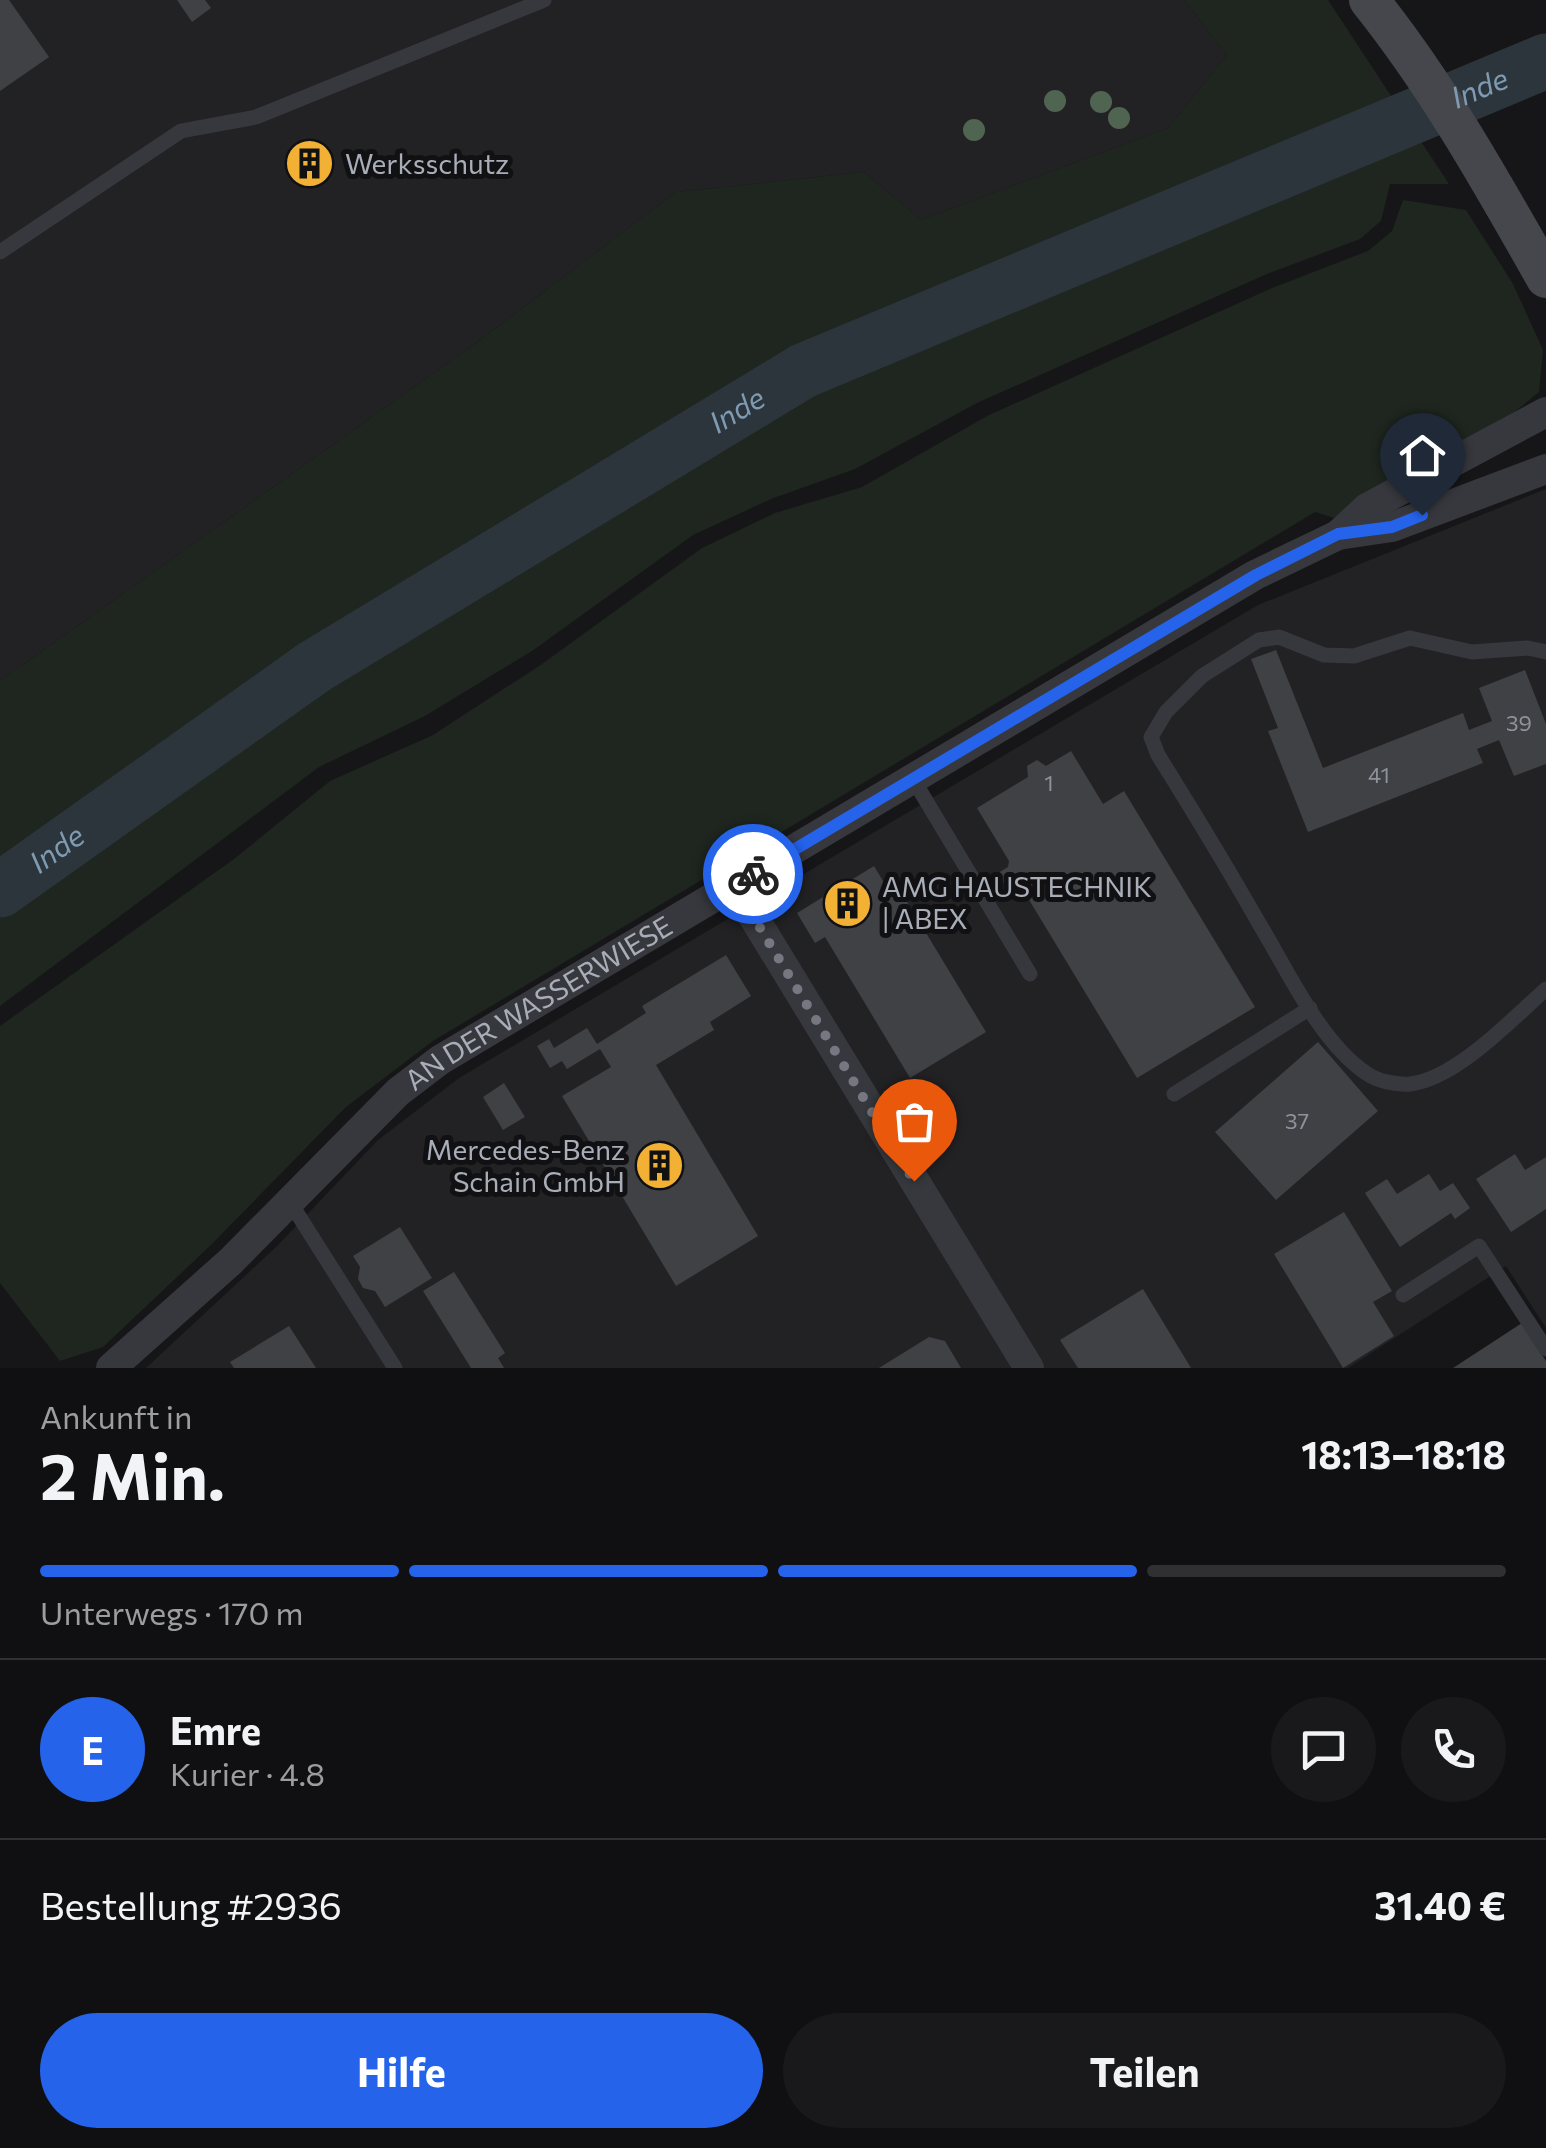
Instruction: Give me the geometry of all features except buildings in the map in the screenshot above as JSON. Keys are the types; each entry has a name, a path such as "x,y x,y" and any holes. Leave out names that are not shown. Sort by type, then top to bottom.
{"main road":[{"path":"1369,0 1402,42 1484,170 1546,278"}],"street":[{"name":"AN DER WASSERWIESE","path":"111,1368 231,1261 398,1092 440,1060 1256,575 1338,534 1367,508 1546,412"},
{"name":"AN DER WASSERWIESE","path":"1338,534 1392,527 1546,469"},
{"path":"734,885 1028,1368"}],"lane":[{"path":"0,252 181,131 256,117 544,0"},
{"path":"1546,652 1528,648 1472,652 1410,638 1354,656 1324,655 1279,638 1259,640 1202,676 1166,712 1152,736 1158,755 1310,1008 1343,1052 1367,1074 1386,1082 1411,1084 1443,1072 1468,1056 1546,989"},
{"path":"913,778 1030,974"},
{"path":"1174,1094 1310,1008"},
{"path":"290,1202 395,1368"},
{"path":"1403,1295 1479,1246 1546,1349"}],"shaded area":[{"path":"0,0 1184,0 1227,55 1168,128 921,220 864,172 676,192 479,341 0,681"},
{"path":"1184,0 1328,0 1449,184 1390,184 1381,221 1360,239 1267,274 977,403 855,469 771,499 693,535 532,651 425,716 319,767 0,1006 0,681 479,341 676,192 864,172 921,220 1168,128 1227,55"},
{"path":"1403,200 1466,210 1513,284 1543,350 1539,392 1505,420 1337,519 1315,512 433,1041 346,1107 211,1245 103,1347 60,1361 0,1283 0,1026 234,859 330,781 433,735 542,664 702,548 775,513 862,487 989,415 1272,288 1368,251 1392,231"},
{"path":"1546,489 1546,1328 1506,1266 1348,1368 146,1368 276,1247 378,1140 459,1078 1258,605"}],"waterway":[{"name":"Inde","path":"0,890 314,667 803,371 1546,61"}],"way so far":[{"path":"753,874 734,885 914,1181"}],"place":[{"name":"Werksschutz","path":"310,164"},
{"name":"AMG HAUSTECHNIK | ABEX","path":"847,903"},
{"name":"Mercedes-Benz Schain GmbH","path":"660,1166"}],"route":[{"path":"753,874 1256,575 1338,534 1392,527 1422,515"}]}
